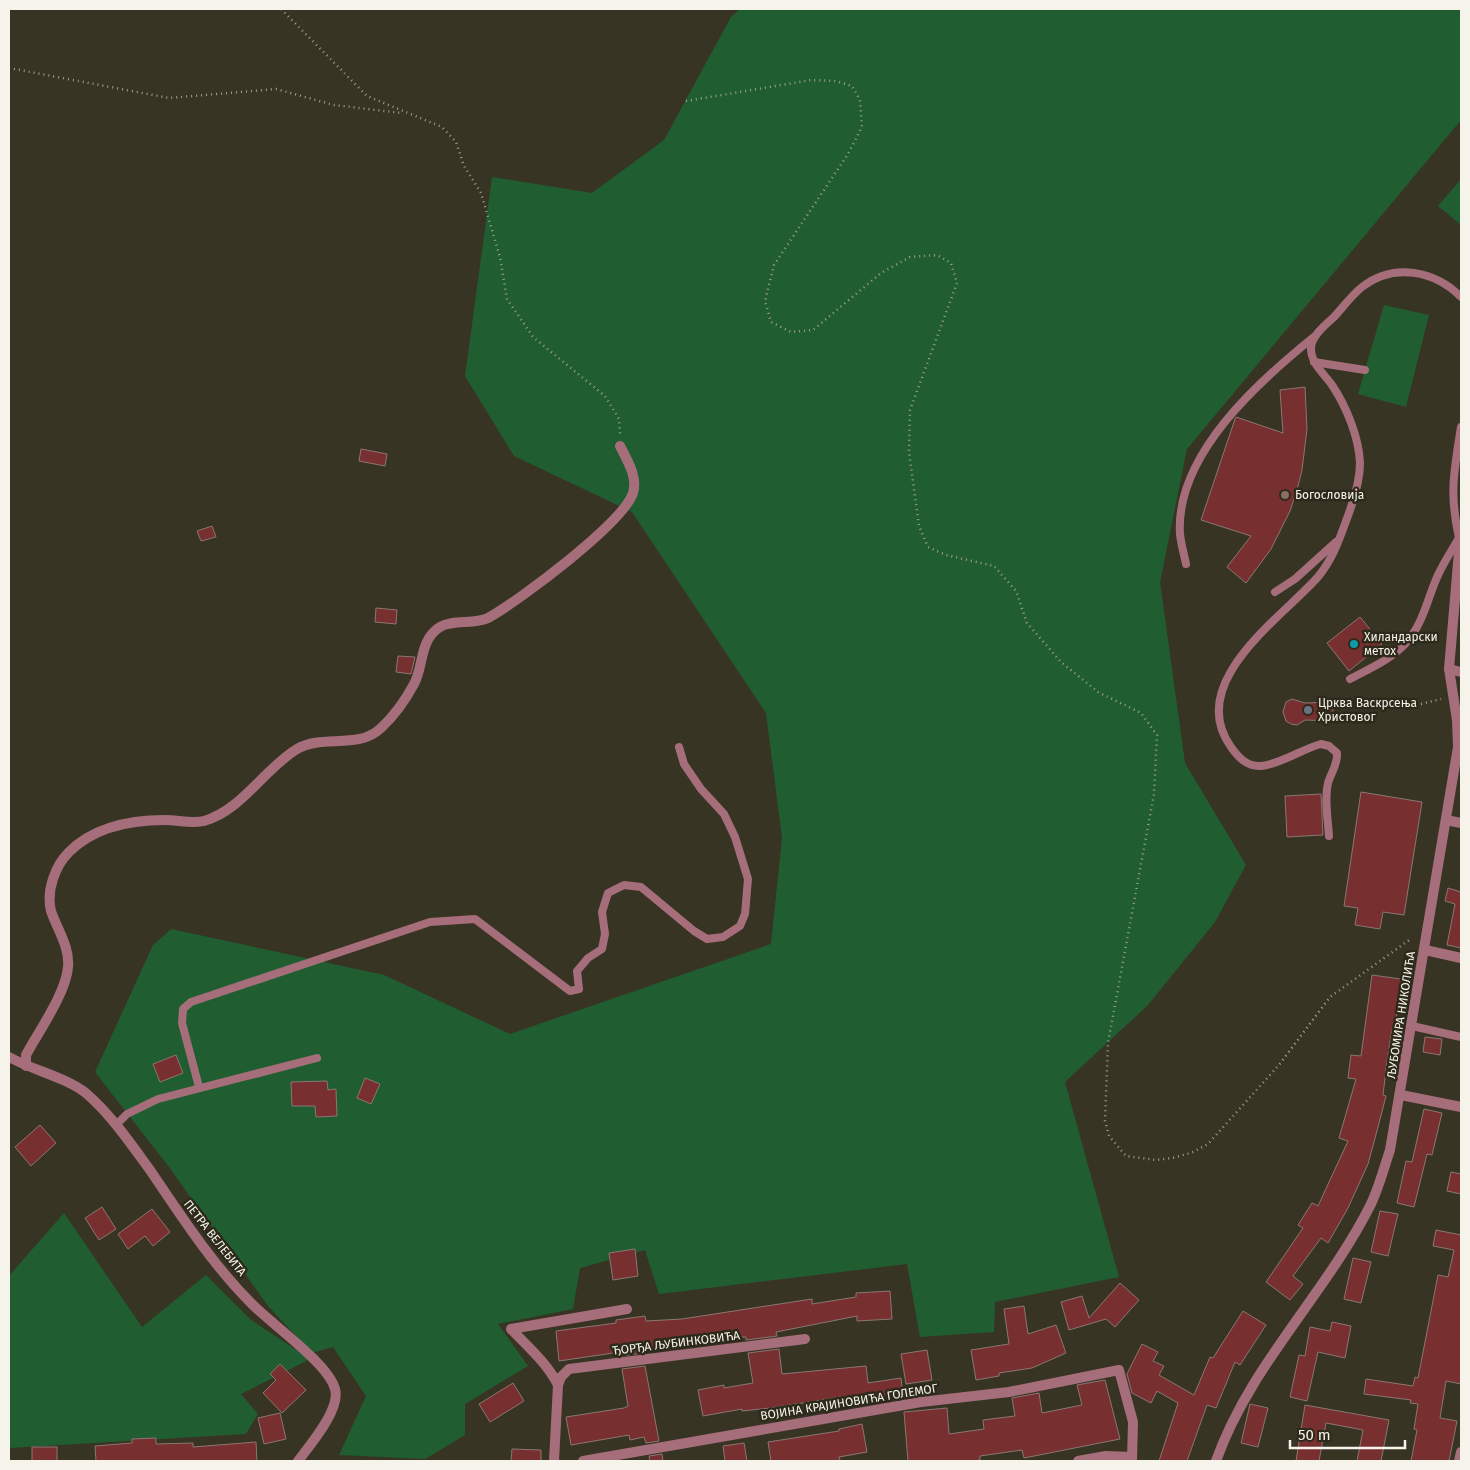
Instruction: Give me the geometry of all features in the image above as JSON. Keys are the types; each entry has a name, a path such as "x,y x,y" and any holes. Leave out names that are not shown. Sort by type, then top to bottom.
{"street":[{"path":"26,1066 26,1055 64,987 69,965 66,947 50,908 52,876 68,852 94,834 130,821 203,822 230,808 268,770 299,748 319,742 361,740 380,729 415,683 429,637 441,626 486,619 554,574 618,514 633,492 632,471 620,446"},
{"name":"ЉУБОМИРА НИКОЛИЋА","path":"1216,1460 1236,1414 1254,1381 1340,1256 1371,1203 1390,1150 1401,1095 1458,747 1457,720 1449,669 1460,533"},
{"path":"1449,669 1461,672"},
{"path":"1446,820 1461,823"},
{"path":"1424,950 1461,958"},
{"name":"ПЕТРА ВЕЛЕБИТА","path":"9,1057 86,1093 116,1125 206,1252 251,1303 299,1345 333,1384 336,1398 333,1408 298,1461"},
{"path":"1401,1095 1461,1107"},
{"path":"554,1461 558,1385 552,1373 540,1358 511,1329 627,1309"},
{"name":"ЂОРЂА ЉУБИНКОВИЋА","path":"558,1385 561,1377 569,1369 805,1338"},
{"name":"ВОЈИНА КРАЈИНОВИЋА ГОЛЕМОГ","path":"584,1461 921,1402 1009,1392 1119,1370 1134,1422 1132,1459"},
{"path":"1459,1461 1461,1452"},
{"path":"1078,1461 1106,1456 1132,1459"},
{"path":"1216,1460 1227,1461"}],"lane":[{"path":"1186,564 1180,534 1183,504 1188,482 1199,461 1232,414 1262,380 1315,336 1363,286 1386,275 1399,272 1431,276 1448,284 1461,297"},
{"path":"1315,336 1311,349 1314,362 1333,386 1346,411 1360,462 1357,485 1332,555 1318,577 1252,643 1235,664 1222,687 1218,706 1220,724 1227,742 1238,757 1248,764 1261,766 1321,744 1334,748 1338,759 1328,784 1329,836"},
{"path":"1314,362 1365,370"},
{"path":"1350,680 1384,661 1404,645 1417,629 1426,613 1438,575 1460,533 1453,510 1452,484 1461,427"},
{"path":"1275,592 1295,579 1339,539"},
{"path":"199,1087 182,1023 183,1009 191,1002 430,922 475,918 570,992 579,989 577,971 588,958 602,949 605,934 602,912 608,893 624,885 641,887 694,931 708,939 723,937 740,926 745,914 748,880 735,837 724,814 701,789 684,764 679,747"},
{"path":"1412,1026 1461,1037"},
{"path":"116,1125 127,1114 158,1099 316,1058"}],"path":[{"path":"282,9 367,96 442,127 456,142 464,166 481,193 500,257 507,299 533,337 605,396 619,419 620,446"},
{"path":"9,68 169,98 276,89 334,105 406,113"},
{"path":"686,101 811,80 836,81 852,86 860,100 862,127 848,154 774,265 765,301 771,322 791,332 813,330 881,273 910,258 937,255 951,263 956,284 910,410 909,452 919,526 928,547 994,566 1016,591 1027,623 1061,662 1098,692 1141,713 1158,735 1154,794 1108,1043 1105,1122 1109,1136 1119,1150 1126,1156 1156,1160 1191,1153 1208,1144 1278,1065 1330,997 1428,927"},
{"path":"1341,705 1421,704 1452,697"}],"green space":[{"path":"740,9 1461,9 1461,120 1187,449 1160,582 1185,763 1246,865 1215,922 1148,1005 1065,1082 1119,1277 995,1302 994,1332 920,1337 907,1264 659,1294 645,1250 580,1268 573,1309 498,1324 528,1366 465,1404 465,1435 425,1459 339,1455 366,1396 333,1347 312,1353 268,1306 169,1167 95,1072 153,945 171,929 384,975 510,1034 771,944 782,838 766,713 632,512 514,456 465,376 492,177 592,193 664,140 731,17"},
{"path":"1461,179 1461,225 1438,206"},
{"path":"1384,305 1429,315 1406,407 1358,394"},
{"path":"64,1213 142,1327 206,1275 251,1320 310,1359 241,1394 258,1414 246,1434 9,1448 9,1276"}],"building":[{"path":"1305,387 1307,429 1302,470 1297,490 1290,511 1271,549 1246,583 1227,567 1251,536 1201,520 1236,417 1283,433 1280,390"},
{"path":"361,449 387,454 385,466 359,461"},
{"path":"212,526 216,537 201,541 197,531"},
{"path":"376,608 397,610 396,624 375,622"},
{"name":"Хиландарски метох","path":"1360,617 1382,644 1349,671 1327,643"},
{"path":"398,656 415,657 411,674 396,672"},
{"name":"Црква Васкрсења Христовог","path":"1292,699 1305,703 1333,702 1333,721 1305,720 1297,725 1291,724 1286,721 1283,712 1286,702"},
{"path":"1361,792 1422,802 1404,915 1383,912 1380,929 1355,925 1358,908 1344,906"},
{"path":"1321,794 1323,835 1287,837 1285,796"},
{"path":"1448,888 1461,892 1461,948 1447,945 1455,904 1445,901"},
{"path":"1372,975 1401,979 1395,1029 1392,1029 1387,1061 1383,1095 1386,1096 1368,1164 1348,1208 1328,1243 1321,1238 1293,1276 1303,1284 1290,1300 1266,1282 1303,1228 1298,1225 1312,1203 1318,1206 1348,1141 1339,1138 1356,1079 1348,1078 1351,1055 1361,1056"},
{"path":"1425,1037 1442,1039 1440,1055 1423,1052"},
{"path":"176,1055 183,1073 160,1082 153,1064"},
{"path":"365,1078 380,1084 371,1104 357,1098"},
{"path":"327,1081 328,1090 336,1089 337,1116 316,1117 315,1106 292,1106 291,1082"},
{"path":"1424,1109 1442,1113 1432,1155 1427,1154 1414,1207 1397,1203 1406,1161 1412,1162"},
{"path":"40,1125 56,1143 31,1166 15,1147"},
{"path":"1451,1172 1461,1174 1461,1194 1447,1191"},
{"path":"102,1207 116,1229 99,1240 85,1218"},
{"path":"152,1209 170,1232 153,1246 145,1236 128,1249 118,1234"},
{"path":"1380,1211 1398,1214 1388,1256 1371,1252"},
{"path":"1436,1230 1461,1235 1461,1384 1446,1381 1440,1418 1457,1421 1449,1461 1411,1461 1417,1430 1414,1429 1418,1404 1410,1403 1411,1400 1364,1394 1366,1379 1413,1386 1415,1377 1418,1378 1438,1275 1448,1277 1454,1250 1433,1246"},
{"path":"635,1249 638,1276 613,1280 609,1253"},
{"path":"1353,1258 1371,1262 1361,1303 1344,1299"},
{"path":"1120,1283 1139,1300 1115,1327 1106,1319 1069,1330 1061,1302 1082,1296 1089,1318"},
{"path":"890,1291 892,1319 857,1321 857,1316 776,1332 777,1336 746,1340 746,1337 732,1337 642,1349 643,1353 620,1356 620,1352 559,1361 556,1331 616,1323 616,1320 645,1316 646,1321 682,1319 812,1299 812,1304 856,1297 856,1293"},
{"path":"1024,1306 1028,1334 1056,1325 1066,1353 1032,1368 999,1373 999,1376 976,1380 971,1350 1009,1344 1004,1309"},
{"path":"1243,1311 1266,1325 1240,1365 1235,1362 1216,1408 1207,1405 1187,1461 1159,1461 1178,1403 1157,1391 1151,1403 1132,1393 1127,1374 1142,1344 1158,1352 1153,1361 1164,1366 1159,1375 1194,1395 1210,1357 1213,1358"},
{"path":"1332,1322 1351,1326 1345,1358 1318,1352 1307,1401 1290,1397 1299,1355 1305,1356 1310,1327 1330,1331"},
{"path":"779,1349 782,1374 866,1366 868,1383 901,1378 903,1397 887,1399 886,1395 841,1400 841,1397 770,1408 742,1411 742,1409 703,1416 698,1390 724,1385 724,1388 753,1383 748,1353"},
{"path":"927,1350 932,1380 906,1384 901,1354"},
{"path":"280,1364 306,1390 282,1413 263,1393 276,1380 270,1374"},
{"path":"645,1366 659,1441 646,1443 644,1437 630,1440 629,1435 571,1445 566,1417 628,1406 622,1369"},
{"path":"1105,1380 1120,1439 1024,1458 1022,1450 980,1456 980,1460 973,1461 908,1461 904,1412 947,1408 949,1434 984,1429 983,1420 1015,1416 1012,1398 1039,1393 1042,1413 1082,1405 1077,1385"},
{"path":"513,1383 524,1401 490,1422 479,1404"},
{"path":"1250,1404 1268,1408 1258,1447 1241,1443"},
{"path":"1305,1405 1389,1420 1381,1461 1357,1461 1363,1430 1326,1423 1319,1461 1296,1461"},
{"path":"280,1413 286,1439 264,1444 258,1418"},
{"path":"862,1424 867,1452 839,1457 840,1461 771,1461 768,1442 839,1431 839,1429"},
{"path":"156,1438 156,1444 193,1443 193,1447 256,1442 257,1461 96,1461 95,1446 132,1443 132,1439"},
{"path":"744,1443 747,1461 725,1461 723,1446"},
{"path":"32,1447 57,1447 57,1461 32,1461"},
{"path":"512,1449 541,1450 541,1461 511,1461"},
{"path":"662,1454 663,1461 650,1461 649,1456"}],"place":[{"name":"Богословија","path":"1285,495"},
{"name":"Хиландарски метох","path":"1354,644"},
{"name":"Црква Васкрсења Христовог","path":"1308,710"}]}
